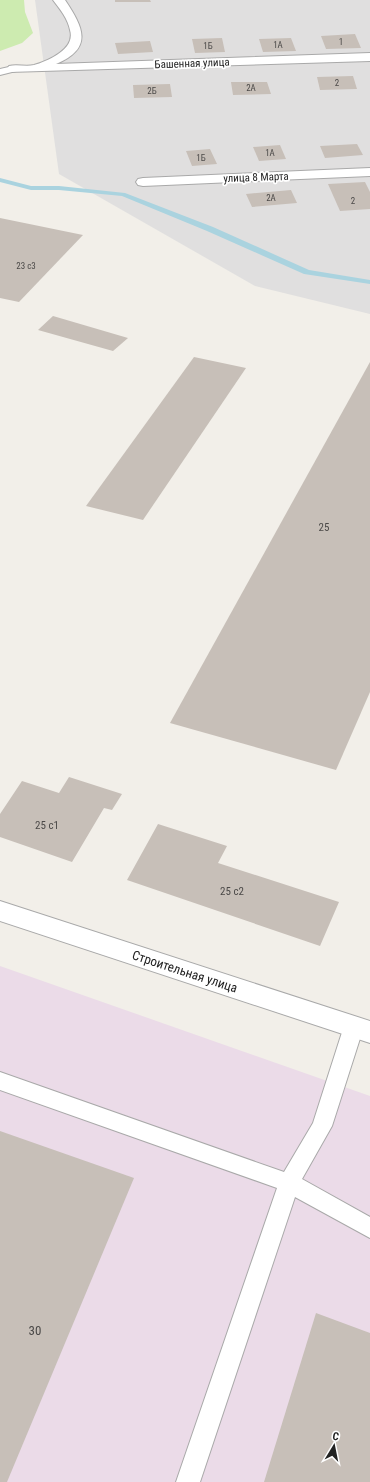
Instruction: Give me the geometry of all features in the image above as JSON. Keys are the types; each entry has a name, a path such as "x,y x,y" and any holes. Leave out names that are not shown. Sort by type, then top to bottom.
{"street":[{"path":"13,69 39,66 55,61 65,55 72,47 77,34 72,21 60,0"},
{"name":"Башенная улица","path":"13,69 370,58"},
{"name":"улица 8 Марта","path":"143,182 370,172"},
{"name":"Строительная улица","path":"0,910 362,1029"}],"lane":[{"path":"0,72 13,69"},
{"path":"188,1482 290,1183 322,1126 362,1029"},
{"path":"0,1081 290,1183 370,1228"}],"shaded area":[{"path":"35,0 370,0 370,314 255,286 59,174"},
{"path":"0,966 370,1096 370,1482 0,1482"}],"green space":[{"path":"0,0 24,0 25,12 33,33 22,43 0,51"}],"building":[{"path":"115,0 150,0 151,2 115,2"},
{"path":"355,34 361,48 326,49 321,36"},
{"path":"222,38 225,52 195,53 192,39"},
{"path":"291,38 296,51 263,52 259,39"},
{"path":"150,41 153,52 118,54 115,43"},
{"path":"353,76 357,89 320,90 317,77"},
{"path":"231,82 267,82 271,94 233,95"},
{"path":"170,84 172,97 134,98 133,85"},
{"path":"357,144 363,155 325,158 320,146"},
{"path":"280,145 286,159 259,161 253,147"},
{"path":"210,149 217,164 192,166 186,151"},
{"path":"365,182 370,192 370,209 340,211 328,184"},
{"path":"291,190 297,203 252,207 246,194"},
{"path":"0,218 83,235 19,302 0,298"},
{"path":"53,316 128,338 113,351 38,330"},
{"path":"194,357 246,368 143,520 86,506"},
{"path":"370,362 370,692 336,770 170,723"},
{"path":"69,777 122,794 112,810 104,808 72,862 0,837 0,814 22,781 59,793"},
{"path":"158,824 227,846 218,863 339,902 320,946 127,880"},
{"path":"0,1131 134,1178 7,1482 0,1482"},
{"path":"316,1313 370,1333 370,1482 264,1482"}],"waterway":[{"path":"0,180 31,188 59,188 123,194 210,229 307,272 370,282"}]}
